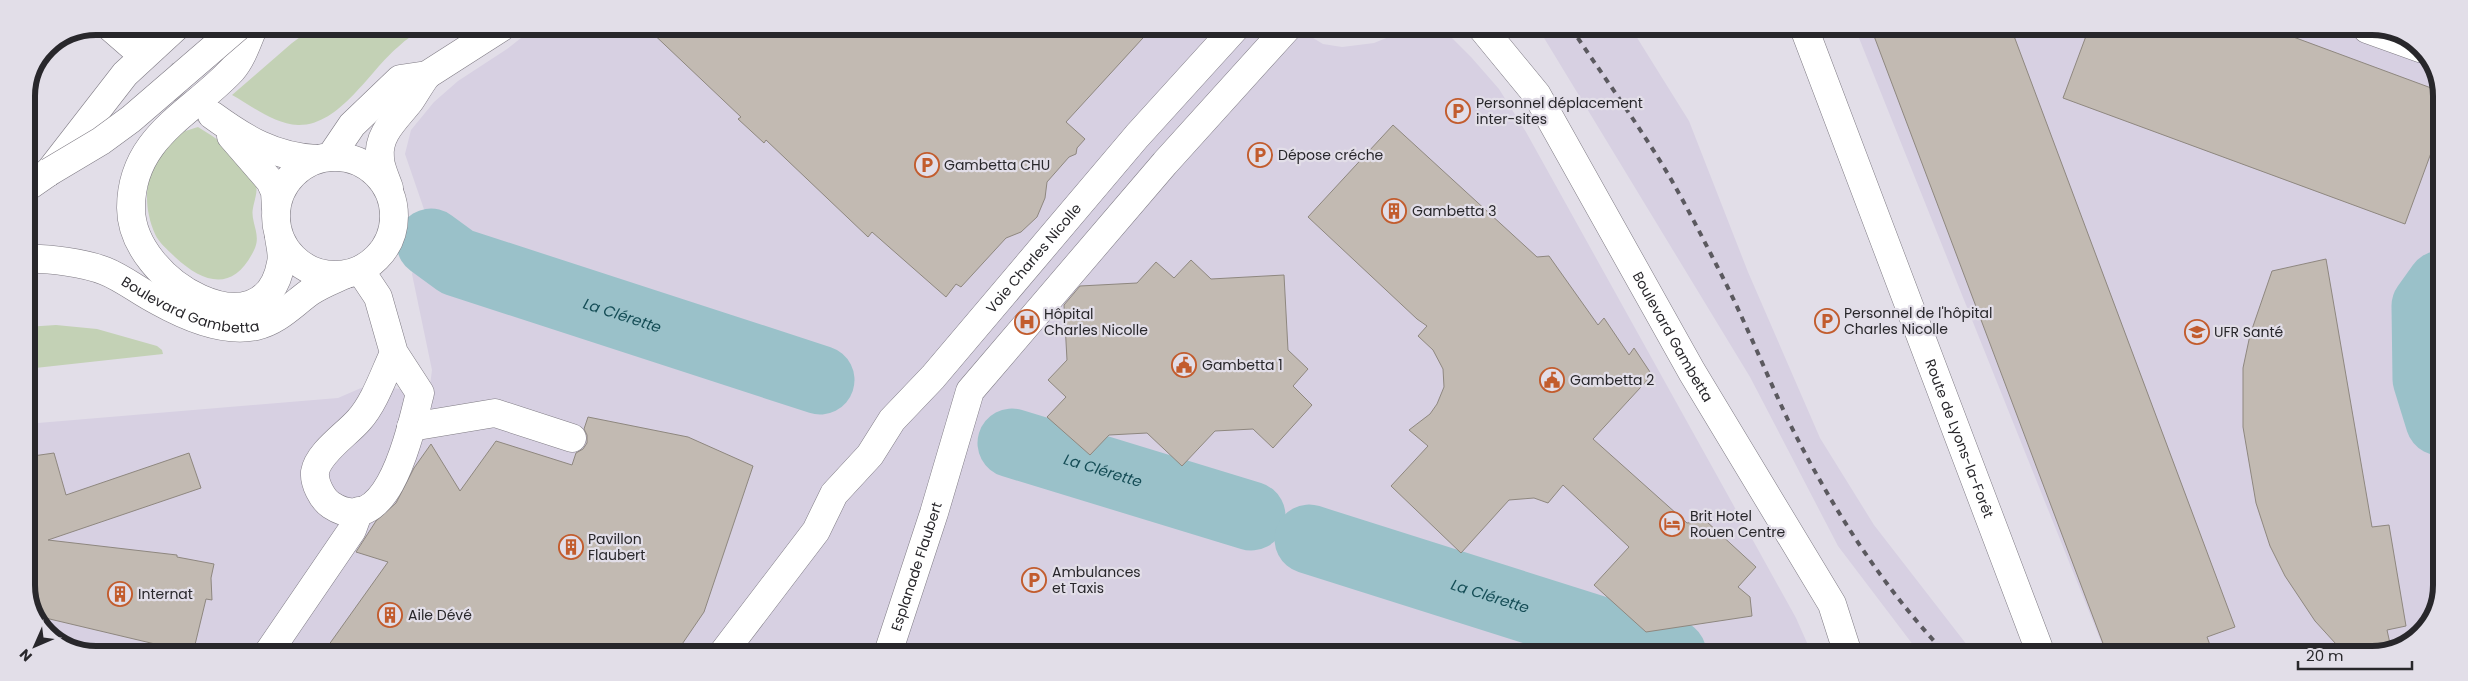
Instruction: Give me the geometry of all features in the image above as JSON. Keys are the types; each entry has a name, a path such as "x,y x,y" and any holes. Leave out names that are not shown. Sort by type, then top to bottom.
{"main road":[{"path":"119,35 132,46"},
{"path":"49,172 125,74 167,35"},
{"path":"35,182 100,142 131,119 229,35"},
{"path":"250,35 234,69 161,134 144,156 136,172 131,210 136,234 146,255 162,274 183,290 229,306 252,305 261,301 277,278 282,262 275,192 270,181 212,115 246,140 297,158 345,157 367,166 380,176 391,194"},
{"path":"279,237 290,255 304,267 324,275 352,273 375,260 386,247 394,226 391,194 380,158 386,131 427,75 490,35"},
{"name":"Voie Charles Nicolle","path":"728,646 816,531 834,494 870,455 892,420 942,366 1137,136 1229,35"},
{"path":"942,366 970,391 1165,163 1282,35"},
{"name":"Boulevard Gambetta","path":"1488,35 1537,95 1692,372 1832,604 1847,646"},
{"name":"Route de Lyons-la-Forêt","path":"1807,35 2038,646"},
{"path":"276,208 283,187 299,168 323,158 352,125 400,79 427,75"},
{"path":"1137,136 1165,163"},
{"name":"Boulevard Gambetta","path":"35,260 63,262 105,271 159,302 207,322 235,328 256,326 273,319 290,310 310,292 352,273"},
{"path":"352,273 378,297 394,353 420,393 397,470 387,489 374,503 360,511 340,511 327,502 318,488 315,472 322,458 339,438 359,420 371,402 394,353"},
{"name":"Esplanade Flaubert","path":"890,646 944,480 970,391"},
{"path":"411,428 496,413 572,438"},
{"path":"273,646 352,530 360,511"}],"shaded area":[{"name":"Hôpital Charles Nicolle","path":"525,35 1308,35 1323,44 1342,47 1374,43 1394,35 1448,35 1471,57 1499,89 1526,132 1796,618 1808,646 96,646 80,644 62,636 60,634 60,621 47,621 41,612 36,597 35,423 338,398 361,388 393,388 429,393 432,370 412,274 427,218 405,154 411,130 434,102 458,81"},
{"path":"1542,35 1635,35 1689,121 1748,272 1820,438 1874,525 1968,646 1914,646 1838,546 1750,377"},
{"name":"UFR Santé","path":"1858,35 2372,35 2388,37 2402,43 2418,56 2425,66 2431,80 2433,92 2433,269 2419,295 2413,368 2433,439 2433,585 2431,601 2427,612 2418,625 2409,633 2392,643 2384,645 2103,646"}],"green space":[{"path":"303,35 413,35 387,57 340,107 327,117 313,123 298,125 289,124 263,114 232,95"},
{"path":"198,127 216,138 240,159 256,185 252,213 257,243 247,262 229,278 208,278 197,274 175,257 155,234 148,211 147,200 150,177 159,156 179,134"},
{"path":"56,325 97,329 157,346 162,350 163,354 35,368 35,326"}],"building":[{"name":"Gambetta CHU","path":"654,35 1146,35 1066,122 1085,139 1077,148 1076,154 1069,157 1047,182 1045,198 1037,217 1021,232 1006,238 961,287 956,284 946,297 872,232 868,237 766,140 764,143 738,119 741,117"},
{"path":"1874,35 2014,35 2235,627 2207,637 2210,645 2207,646 2104,646"},
{"path":"2086,35 2288,35 2432,88 2433,154 2431,153 2405,224 2063,98"},
{"path":"1393,125 1537,257 1549,256 1598,325 1604,318 1629,355 1634,348 1652,375 1593,439 1687,523 1706,521 1756,567 1738,587 1750,597 1752,616 1646,632 1594,585 1629,547 1563,485 1548,503 1534,498 1509,500 1461,553 1391,486 1428,446 1409,430 1430,414 1437,404 1444,387 1443,369 1433,350 1418,336 1427,326 1417,319 1308,217"},
{"path":"2326,259 2372,527 2389,525 2406,626 2387,630 2390,644 2372,646 2338,646 2315,621 2285,576 2270,546 2256,503 2243,427 2243,368 2250,335 2272,271"},
{"name":"Gambetta 1","path":"1191,260 1211,279 1284,275 1288,350 1308,369 1293,386 1312,405 1273,448 1253,429 1215,431 1182,466 1147,433 1109,435 1090,455 1047,417 1066,397 1048,380 1067,360 1064,305 1080,286 1137,283 1156,262 1174,278"},
{"name":"Pavillon Flaubert","path":"588,417 688,437 753,466 704,612 681,646 328,646 388,562 356,552 376,521 396,503 414,468 431,444 460,491 496,441 572,465 576,453 583,449 587,443 587,435 584,429"},
{"path":"54,453 66,495 189,453 201,488 48,540 177,555 177,557 214,564 211,578 212,600 206,599 195,646 163,646 45,618 38,605 35,589 35,456"}],"waterway":[{"name":"La Clérette","path":"431,243 457,262 820,380"},
{"path":"2433,296 2426,306 2427,379 2433,398"},
{"name":"La Clérette","path":"1012,443 1251,516"},
{"name":"La Clérette","path":"1309,539 1647,646"}],"tunnel":[{"path":"132,46 212,115"}],"railway":[{"path":"1576,35 1647,140 1681,196 1727,285 1788,420 1821,483 1858,543 1900,600 1939,646"}],"place":[{"name":"Personnel déplacement inter-sites","path":"1458,111"},
{"name":"Dépose créche","path":"1260,155"},
{"name":"Gambetta CHU","path":"927,165"},
{"name":"Gambetta 3","path":"1394,211"},
{"name":"Personnel de l'hôpital Charles Nicolle","path":"1827,321"},
{"name":"Hôpital Charles Nicolle","path":"1027,322"},
{"name":"UFR Santé","path":"2197,332"},
{"name":"Gambetta 1","path":"1184,365"},
{"name":"Gambetta 2","path":"1552,380"},
{"name":"Brit Hotel Rouen Centre","path":"1672,524"},
{"name":"Pavillon Flaubert","path":"571,547"},
{"name":"Ambulances et Taxis","path":"1034,580"},
{"name":"Internat","path":"120,594"},
{"name":"Aile Dévé","path":"390,615"}]}
